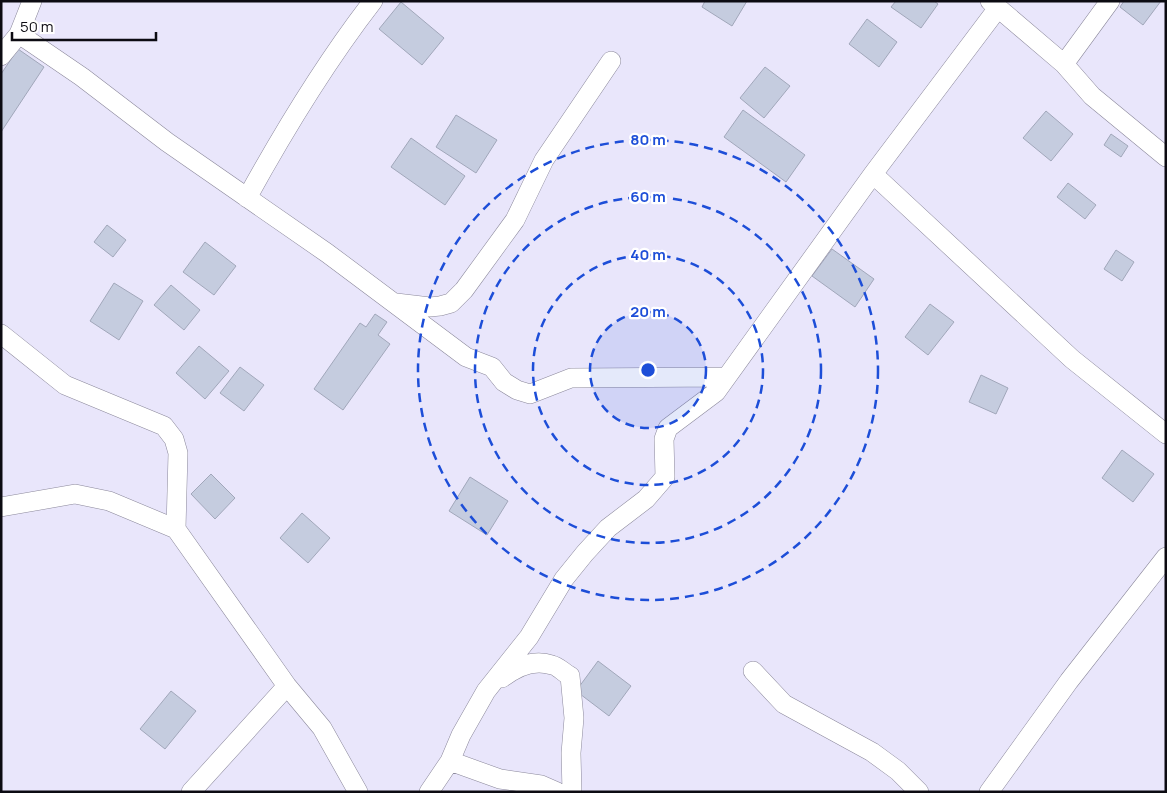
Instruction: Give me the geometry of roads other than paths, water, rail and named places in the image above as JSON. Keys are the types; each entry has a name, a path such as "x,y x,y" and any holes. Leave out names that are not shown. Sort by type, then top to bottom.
{"street":[{"path":"1,56 19,34 32,1"},
{"path":"247,198 294,114 320,73 373,1"},
{"path":"1064,64 1110,1"},
{"path":"429,792 450,762 461,735 486,691 529,637 564,579 584,552 608,528 646,499 658,487 665,476 664,439 668,428 716,392 994,5 1064,64 1092,96 1166,157"},
{"path":"19,34 395,303 466,357 492,366 504,382 517,390 530,394 570,378 726,377"},
{"path":"395,303 430,307 440,306 451,303 464,290 515,220 544,160 611,61"},
{"path":"873,174 1072,359 1166,434"},
{"path":"1,334 65,385 164,426 174,439 178,453 176,529"},
{"path":"1,507 75,494 109,501 176,529 287,686 322,728 358,792"},
{"path":"989,792 1068,681 1166,557"},
{"path":"486,691 516,667 530,664 552,664 570,676 574,718 570,753 572,792"},
{"path":"753,671 784,704 872,752 898,771 919,792"},
{"path":"191,792 287,686"},
{"path":"450,762 500,779 541,785 557,792"}]}
